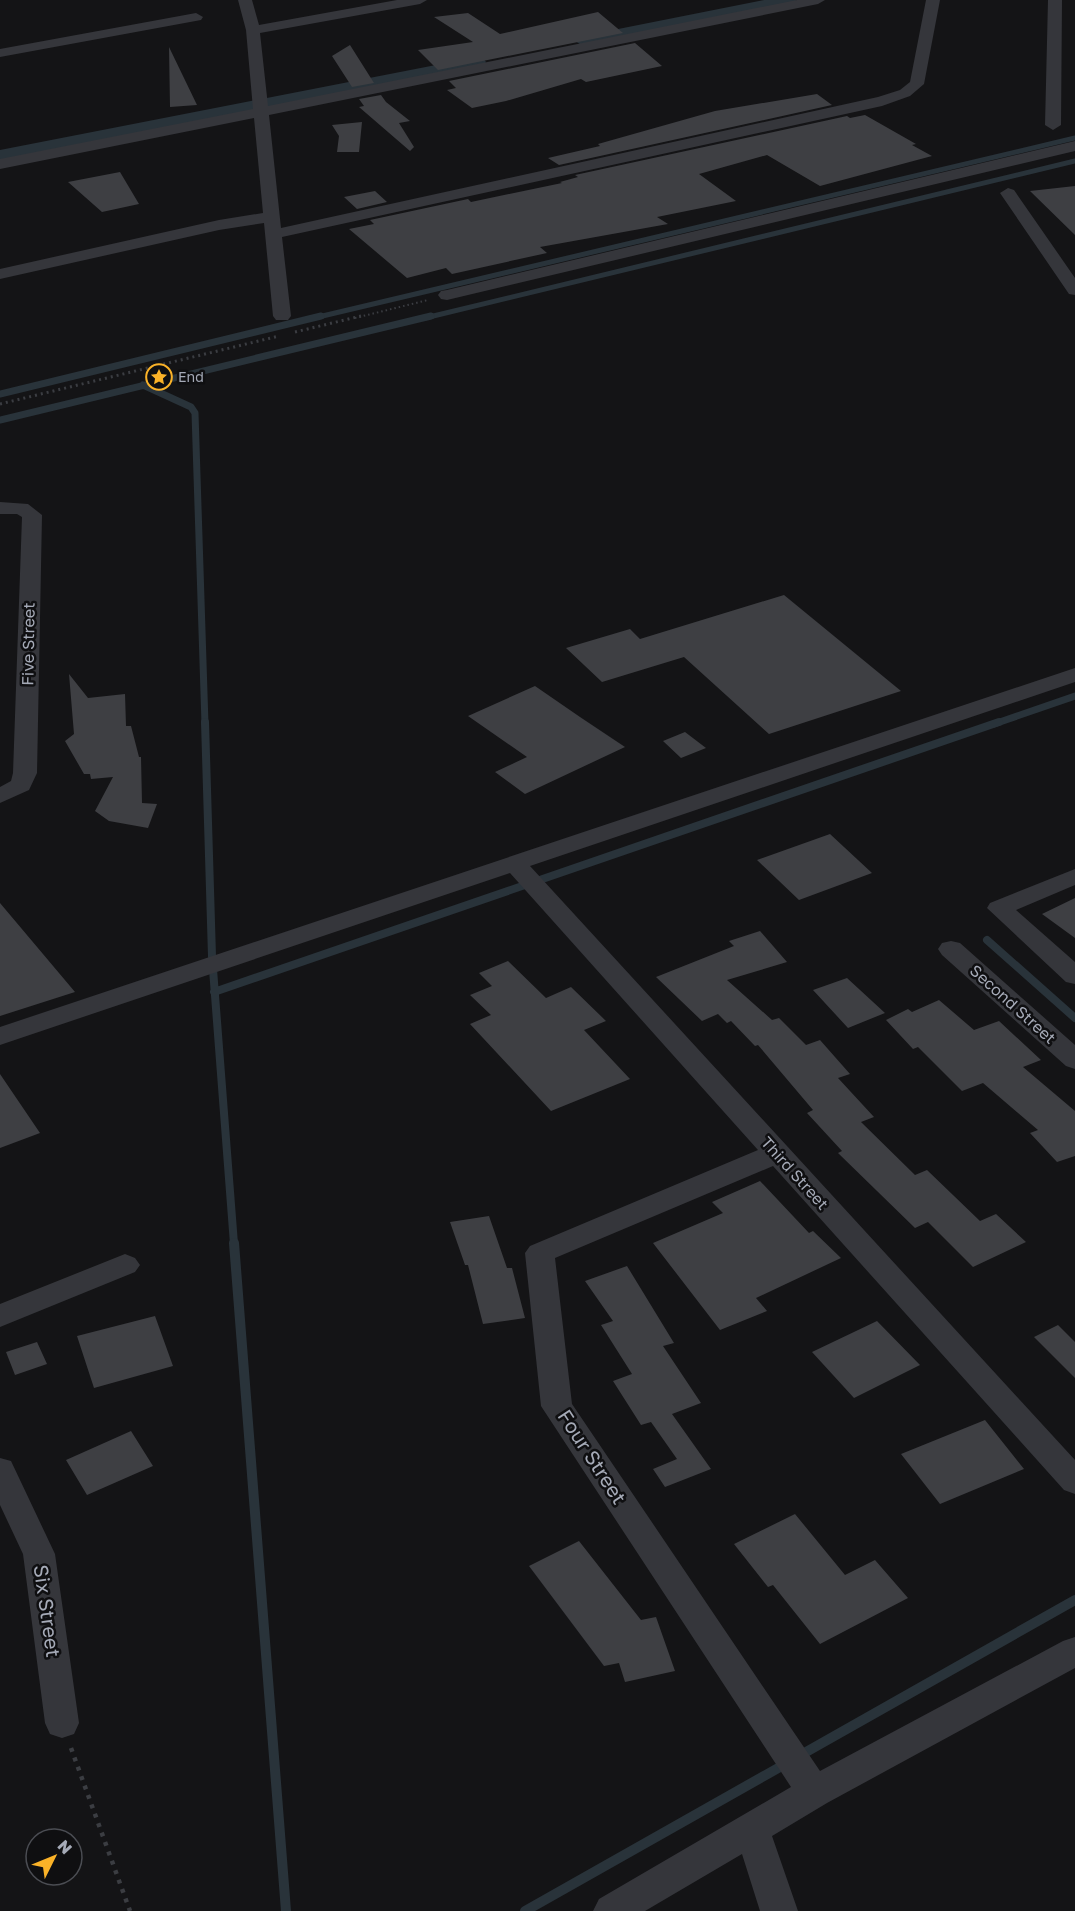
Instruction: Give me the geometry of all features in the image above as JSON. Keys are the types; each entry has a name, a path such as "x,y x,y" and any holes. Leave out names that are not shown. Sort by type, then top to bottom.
{"street":[{"path":"245,0 253,30 282,316"},
{"path":"253,30 420,0"},
{"path":"0,164 818,0"},
{"path":"275,234 870,104 905,93 917,84 933,0"},
{"path":"1053,124 1055,0"},
{"path":"0,53 196,17"},
{"path":"447,295 1075,146"},
{"path":"1008,194 1075,290"},
{"path":"0,274 248,219 271,217"},
{"name":"Five Street","path":"0,796 21,785 25,773 32,515 11,508"},
{"path":"0,1036 516,865 1075,675"},
{"name":"Third Street","path":"516,865 1075,1481"},
{"path":"1075,876 999,908 1075,976"},
{"name":"Second Street","path":"951,948 1075,1060"},
{"name":"Four Street","path":"777,1153 540,1253 557,1406 814,1792"},
{"path":"0,1316 125,1265"},
{"name":"Six Street","path":"0,1470 39,1554 62,1723"},
{"path":"612,1911 814,1792 1075,1651"},
{"path":"752,1829 779,1911"}],"path":[{"path":"294,333 447,295"},
{"path":"0,404 283,335"},
{"path":"62,1723 130,1911"}],"building":[{"path":"598,12 623,33 438,70 418,50 473,42 434,17 468,13 500,34"},
{"path":"635,43 662,66 586,82 581,79 506,101 472,108 447,90 456,88 449,81"},
{"path":"350,45 374,83 352,87 332,56"},
{"path":"169,47 197,105 170,107"},
{"path":"817,94 832,105 559,165 548,158 600,146 598,144 715,111"},
{"path":"381,95 386,102 410,121 399,123 414,147 410,151 359,107 364,106 359,99"},
{"path":"865,115 916,144 912,145 932,156 820,186 767,155 699,174 736,201 657,217 668,224 540,247 547,253 452,274 446,268 407,278 349,229 374,224 370,220 468,199 471,202 562,183 560,182 578,177 575,175 847,116 850,118"},
{"path":"362,122 359,152 337,152 339,136 332,125"},
{"path":"120,172 139,204 102,212 68,182"},
{"path":"1075,186 1075,235 1030,191"},
{"path":"375,191 387,202 357,209 344,197"},
{"path":"784,595 901,691 769,734 684,657 602,682 566,648 630,629 640,639"},
{"path":"69,674 88,698 125,694 126,726 131,726 139,757 141,757 142,803 157,804 148,828 109,821 95,811 113,777 91,779 90,774 84,774 65,741 74,734"},
{"path":"535,686 625,747 525,794 495,772 527,757 468,716"},
{"path":"685,732 706,748 681,758 663,741"},
{"path":"830,834 872,873 799,900 757,860"},
{"path":"1075,898 1075,938 1042,914"},
{"path":"0,903 75,992 0,1016"},
{"path":"760,931 787,962 727,980 772,1020 779,1018 806,1045 820,1040 850,1074 838,1078 874,1117 861,1122 915,1175 927,1170 980,1221 996,1214 1026,1242 973,1267 928,1222 915,1228 838,1153 842,1151 807,1113 813,1110 758,1045 755,1046 731,1021 727,1023 718,1014 702,1021 656,977 734,946 729,941"},
{"path":"508,961 546,998 571,987 606,1021 584,1030 630,1079 551,1111 470,1024 491,1015 470,995 492,986 479,973"},
{"path":"847,978 885,1013 848,1028 813,990"},
{"path":"939,1000 974,1030 999,1021 1041,1060 1023,1067 1075,1111 1075,1156 1057,1162 1030,1133 1038,1130 983,1083 962,1091 918,1047 913,1049 886,1020 908,1009 912,1012"},
{"path":"0,1074 40,1133 0,1148"},
{"path":"760,1181 809,1233 813,1231 841,1258 756,1298 767,1311 720,1330 653,1243 723,1213 712,1202"},
{"path":"489,1216 507,1268 512,1268 525,1318 483,1324 468,1265 465,1265 450,1222"},
{"path":"627,1266 674,1343 663,1346 701,1403 672,1414 711,1469 665,1487 653,1469 677,1459 651,1422 641,1425 613,1381 632,1374 601,1325 613,1321 585,1281"},
{"path":"155,1316 173,1366 94,1388 77,1336"},
{"path":"877,1321 920,1365 854,1398 812,1352"},
{"path":"1058,1325 1075,1342 1075,1378 1034,1337"},
{"path":"37,1342 47,1364 15,1375 6,1352"},
{"path":"985,1420 1024,1469 940,1504 901,1454"},
{"path":"131,1431 153,1466 87,1495 66,1460"},
{"path":"795,1514 845,1575 875,1560 908,1598 820,1644 773,1585 768,1587 734,1544"},
{"path":"579,1541 641,1620 656,1617 675,1671 625,1682 619,1663 604,1666 529,1566"}],"waterway":[{"path":"583,41 789,0"},
{"path":"0,156 477,62"},
{"path":"314,318 1075,138"},
{"path":"425,318 1075,161"},
{"path":"0,394 321,316"},
{"path":"144,385 431,316"},
{"path":"0,420 144,385"},
{"path":"144,385 191,407 195,413 205,724"},
{"path":"994,724 1075,696"},
{"path":"205,722 215,992"},
{"path":"215,992 999,722"},
{"path":"987,940 1075,1018"},
{"path":"215,992 234,1244"},
{"path":"234,1243 286,1911"},
{"path":"799,1756 1075,1600"},
{"path":"525,1911 787,1763"}],"place":[{"name":"End","path":"159,377"}]}
